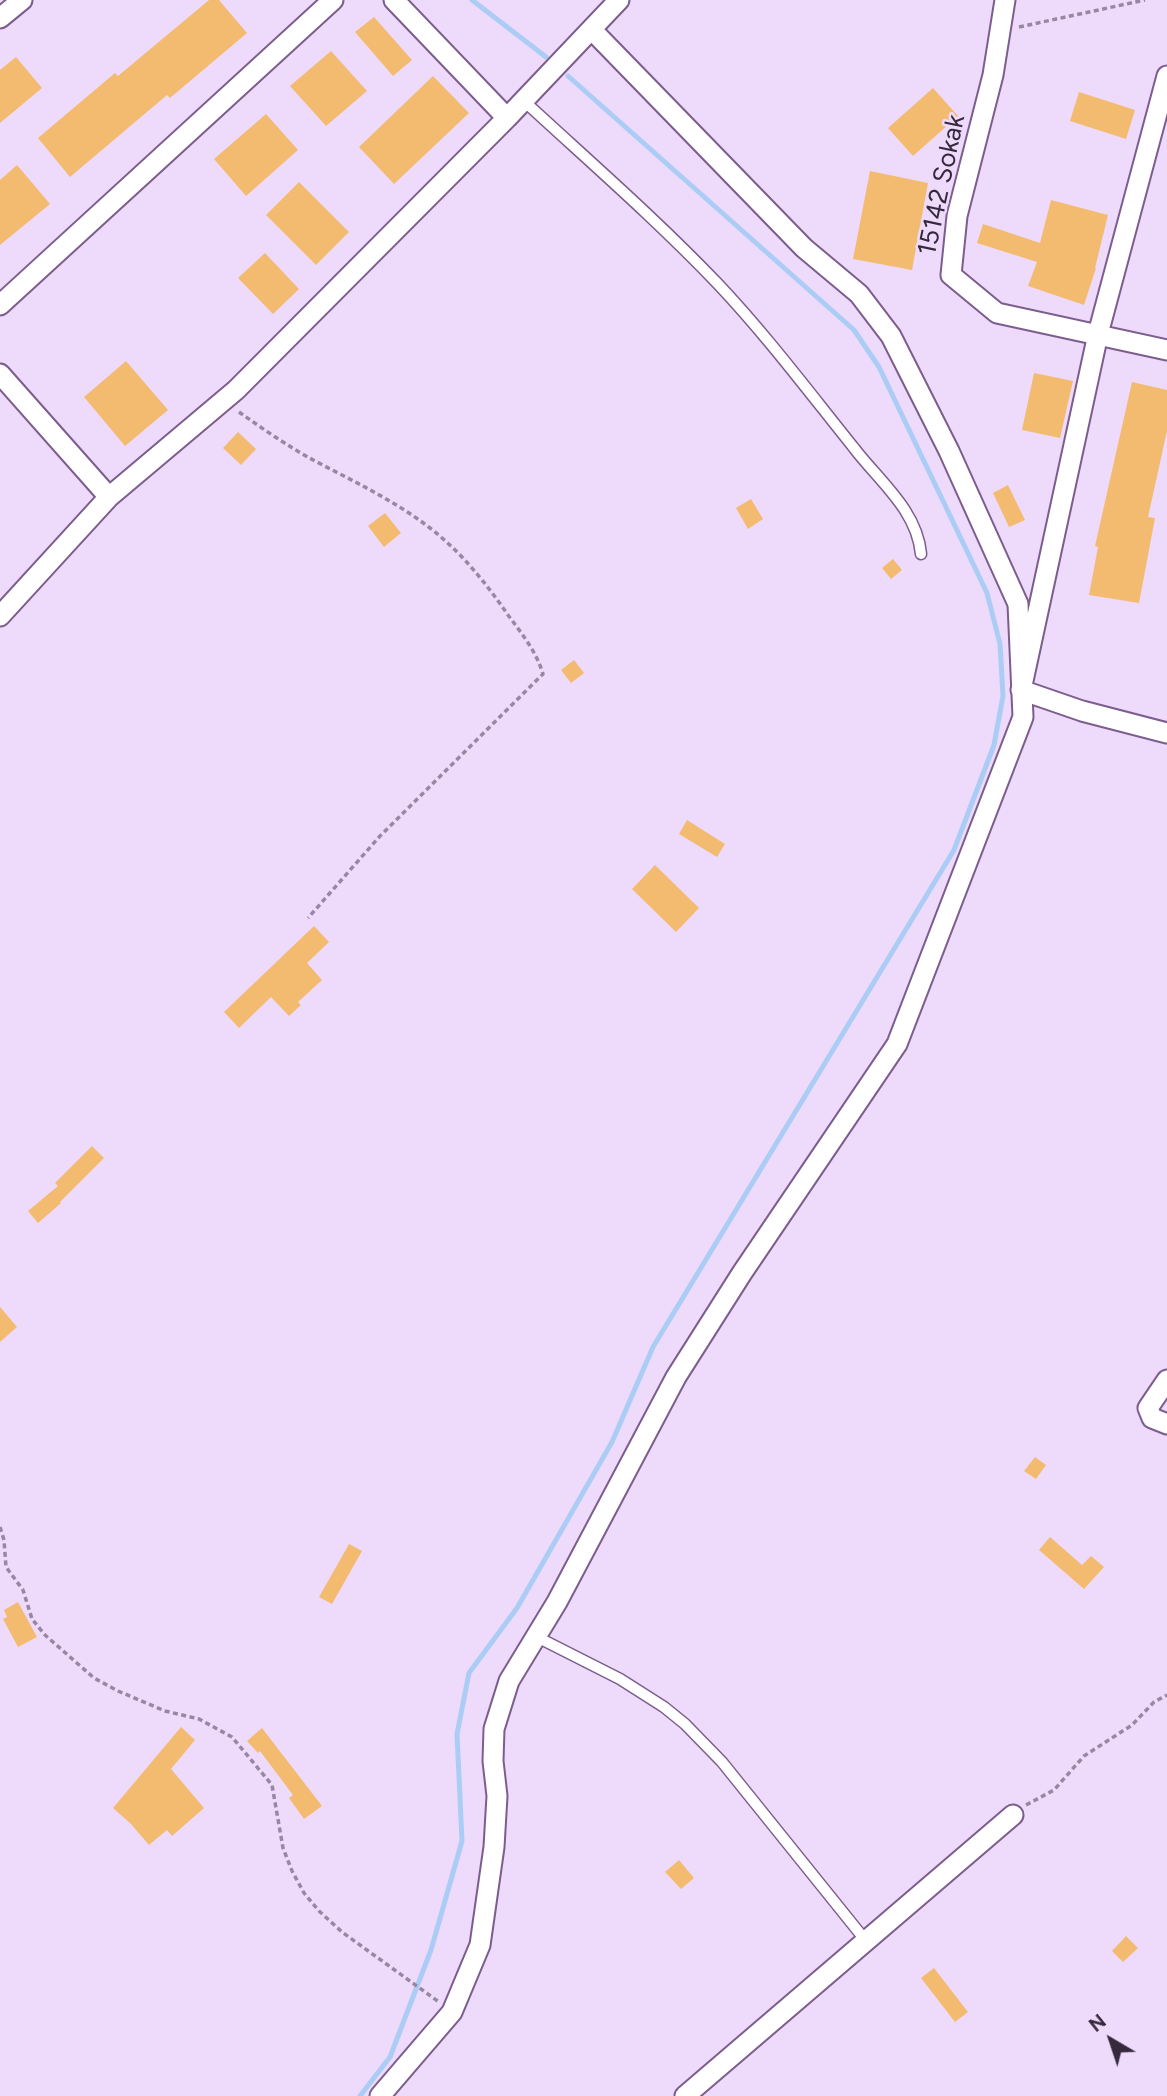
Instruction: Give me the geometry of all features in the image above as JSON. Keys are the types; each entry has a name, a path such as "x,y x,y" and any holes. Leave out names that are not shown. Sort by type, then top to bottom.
{"street":[{"path":"0,18 22,0"},
{"path":"0,305 333,0"},
{"path":"394,0 508,118"},
{"path":"0,616 109,497 223,401 508,118 619,0"},
{"name":"15142 Sokak","path":"1005,0 993,75 957,216 951,275 996,313 1167,350"},
{"path":"380,2096 452,2012 480,1945 494,1847 497,1796 493,1761 494,1728 509,1681 537,1637 676,1377 742,1273 897,1044 1023,718 1018,604 949,451 891,336 859,294 804,248 593,30"},
{"path":"1021,690 1098,334 1167,76"},
{"path":"0,374 109,497"},
{"path":"1021,690 1082,711 1167,733"},
{"path":"1167,1380 1148,1408 1152,1418 1167,1424"},
{"path":"685,2096 1013,1815"}],"lane":[{"path":"524,101 676,241 757,327 908,513 918,533 921,554"},
{"path":"537,1637 620,1679 685,1724 731,1772 866,1941"}],"path":[{"path":"1000,31 1145,0"},
{"path":"223,401 312,459 376,492 432,530 456,550 497,598 528,642 543,674 380,836 308,918"},
{"path":"0,1527 6,1567 23,1590 32,1619 45,1635 94,1678 164,1712 199,1719 232,1737 272,1785 283,1848 304,1893 342,1931 426,1992"},
{"path":"1013,1815 1054,1790 1084,1756 1132,1725 1154,1702 1167,1695"}],"building":[{"path":"209,0 219,0 247,33 170,98 167,95 70,177 38,138 115,73 118,76"},
{"path":"374,17 412,60 393,76 355,32"},
{"path":"331,51 367,91 326,126 290,86"},
{"path":"16,57 42,88 0,123 0,70"},
{"path":"433,76 469,113 394,184 359,147"},
{"path":"933,88 958,116 913,156 888,128"},
{"path":"1079,92 1135,110 1126,139 1070,121"},
{"path":"266,114 298,150 246,196 214,159"},
{"path":"17,165 50,204 0,245 0,180"},
{"path":"870,171 928,183 912,270 853,259"},
{"path":"299,182 349,232 316,265 266,215"},
{"path":"1051,200 1108,215 1084,305 1028,286 1037,262 977,243 983,224 1040,243"},
{"path":"265,253 299,289 273,314 238,278"},
{"path":"126,361 168,410 125,446 84,397"},
{"path":"1034,373 1073,381 1060,438 1022,430"},
{"path":"1132,382 1167,390 1167,431 1148,517 1155,518 1139,603 1089,595 1098,547 1095,546"},
{"path":"238,432 256,449 241,465 223,448"},
{"path":"1008,485 1025,520 1009,527 993,493"},
{"path":"751,499 763,519 748,529 736,508"},
{"path":"385,513 401,533 384,547 368,526"},
{"path":"893,559 902,570 891,579 882,568"},
{"path":"574,660 584,673 571,683 561,670"},
{"path":"687,820 725,844 717,857 679,834"},
{"path":"655,865 699,908 676,932 632,889"},
{"path":"314,926 329,942 307,963 322,980 298,1002 301,1005 289,1016 271,997 239,1028 224,1012"},
{"path":"92,1146 104,1158 38,1223 28,1211 58,1186 55,1183"},
{"path":"0,1307 17,1327 0,1342"},
{"path":"1035,1457 1046,1465 1036,1479 1024,1471"},
{"path":"1050,1537 1082,1565 1091,1556 1104,1567 1084,1589 1039,1550"},
{"path":"349,1544 362,1551 332,1604 319,1597"},
{"path":"18,1602 37,1637 18,1647 3,1619 7,1617 4,1610"},
{"path":"181,1727 195,1740 171,1769 204,1808 172,1836 167,1830 149,1845 113,1808"},
{"path":"262,1728 322,1806 304,1819 289,1798 293,1795 260,1751 258,1753 247,1741"},
{"path":"679,1860 694,1878 681,1889 665,1872"},
{"path":"1126,1936 1138,1948 1123,1962 1112,1951"},
{"path":"934,1968 968,2012 955,2022 921,1978"}],"waterway":[{"path":"472,0 546,57"},
{"path":"360,2096 390,2057 431,1950 462,1841 457,1734 469,1673 517,1608 612,1442 653,1347 954,850 994,745 1003,696 1000,644 987,593 879,367 854,330 568,76"}]}
